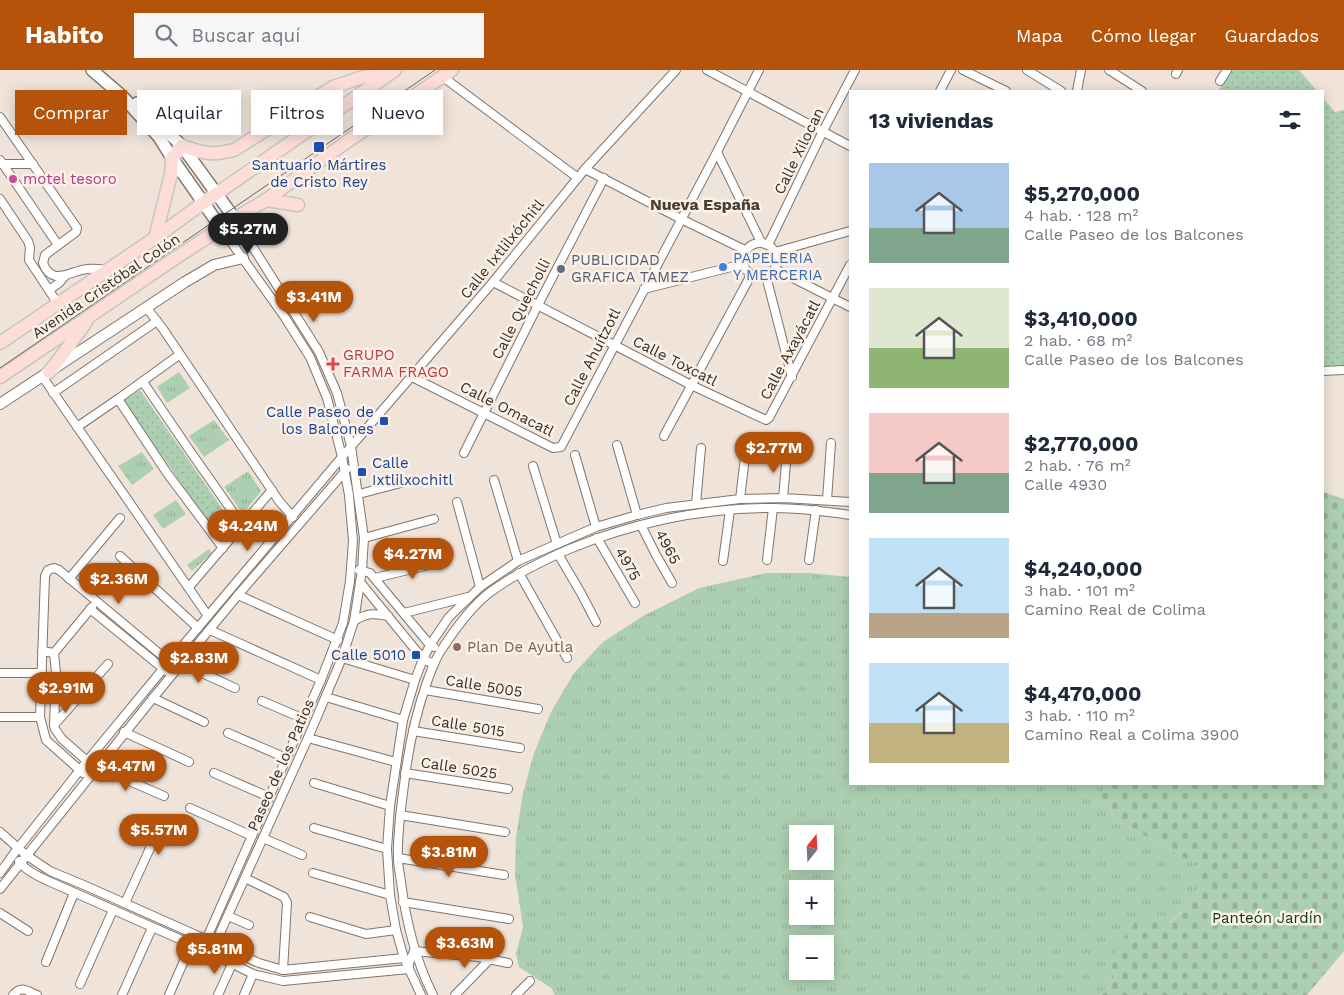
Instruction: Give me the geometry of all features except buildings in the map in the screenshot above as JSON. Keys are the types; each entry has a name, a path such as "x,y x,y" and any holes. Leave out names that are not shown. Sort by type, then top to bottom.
{"main road":[{"path":"92,70 122,96 159,137 222,228"},
{"path":"104,70 182,146 235,219"},
{"path":"182,146 205,154 219,154 234,150 333,87 363,77 392,71"},
{"name":"Avenida Cristóbal Colón","path":"0,343 109,270 392,71"},
{"name":"Avenida Cristóbal Colón","path":"0,377 266,200 345,143 448,73"},
{"path":"155,238 171,174 172,158 182,146"},
{"path":"266,200 298,205"},
{"path":"46,374 92,314"}],"street":[{"name":"Calle Ixtlilxóchitl","path":"0,873 15,848 342,456 494,282 585,169 676,70"},
{"path":"707,70 849,145"},
{"name":"Calle Ahuítzotl","path":"562,445 759,70"},
{"name":"Calle Xilocan","path":"765,243 855,70"},
{"path":"941,90 951,70"},
{"path":"963,70 1004,90"},
{"path":"1027,70 1059,90"},
{"path":"1077,90 1081,70"},
{"path":"1110,70 1140,90"},
{"path":"1220,81 1227,70"},
{"path":"448,73 578,178"},
{"path":"0,118 77,228 76,232 45,255 43,263 47,271 50,274 65,276 88,269 109,270"},
{"path":"717,152 765,243 775,252 777,259 775,269 766,276 751,275 743,264 745,250 753,244 765,243"},
{"path":"1,163 33,164"},
{"path":"1,163 58,245"},
{"path":"585,169 745,250"},
{"name":"Calle Quecholli","path":"464,453 604,178"},
{"path":"0,199 28,241 30,247 29,260 58,304"},
{"path":"235,219 319,352 337,393 351,446"},
{"path":"222,228 284,316 310,357 327,398 342,456"},
{"path":"775,252 849,231"},
{"path":"233,244 243,245 245,237"},
{"path":"0,404 146,307 209,268 243,258"},
{"path":"644,289 743,264"},
{"name":"Calle Axayácatl","path":"766,420 769,418 792,377 849,267"},
{"path":"775,269 849,306"},
{"path":"664,436 751,275"},
{"path":"49,290 65,276"},
{"path":"766,276 792,377"},
{"name":"Calle Toxcatl","path":"494,282 691,385 766,420"},
{"path":"146,307 279,501 293,517"},
{"path":"53,393 157,321"},
{"path":"77,427 179,355"},
{"path":"1324,371 1344,370"},
{"path":"46,374 53,393 208,616"},
{"name":"Calle Omacatl","path":"412,376 553,448 558,448 562,445"},
{"path":"143,382 242,525"},
{"path":"118,399 167,473 223,548"},
{"path":"827,500 831,443"},
{"path":"617,445 637,514"},
{"name":"Paseo de los Patios","path":"211,953 326,697 342,658 354,621 361,582 364,538 351,446"},
{"path":"696,504 701,448"},
{"path":"740,499 746,449"},
{"path":"783,498 787,452"},
{"path":"575,455 596,528"},
{"name":"Paseo de los Patios","path":"202,949 321,680 344,623 353,541 349,495 342,456"},
{"path":"0,890 124,732 238,595 354,462"},
{"path":"533,466 557,544"},
{"path":"494,480 518,561"},
{"path":"358,494 405,482"},
{"path":"189,587 272,490"},
{"path":"421,995 407,963 396,930 390,895 387,849 390,806 403,720 415,680 430,645 449,617 480,587 518,561 596,528 637,514 666,508 740,499 783,498 849,502"},
{"path":"456,502 480,587"},
{"path":"767,560 773,508"},
{"path":"433,995 414,950 403,902 398,858 400,816 405,773 413,731 434,664 441,650 474,607 519,573 597,538 641,525 730,510 773,508 816,510 849,515"},
{"path":"723,561 730,510"},
{"path":"809,560 816,510"},
{"path":"69,579 120,518"},
{"path":"364,538 434,519"},
{"name":"4965","path":"641,525 672,583"},
{"path":"284,527 291,534"},
{"name":"4975","path":"597,538 635,603"},
{"path":"558,554 581,592 596,622"},
{"path":"120,556 198,628"},
{"path":"375,578 445,561"},
{"path":"88,777 46,740 40,717 45,576 48,570 54,568 59,570 96,602 171,661 235,688"},
{"path":"351,569 368,572 375,578 430,645 441,650"},
{"path":"519,573 567,658"},
{"path":"350,581 361,582 423,659 434,664"},
{"path":"238,595 338,640"},
{"path":"404,613 468,597"},
{"path":"96,602 54,654 56,673 54,725 62,739 87,761 164,796"},
{"path":"90,610 172,676"},
{"path":"354,621 362,616 372,614 388,616"},
{"path":"210,630 321,680"},
{"path":"42,651 54,654"},
{"path":"342,658 415,680"},
{"path":"54,725 108,664"},
{"path":"0,672 42,673"},
{"name":"Calle 5005","path":"425,690 538,708"},
{"path":"326,697 403,720"},
{"path":"153,698 204,722"},
{"path":"262,701 304,719"},
{"path":"0,717 40,717"},
{"name":"Calle 5015","path":"413,731 520,748"},
{"path":"124,732 189,762"},
{"path":"228,733 286,758"},
{"path":"308,738 396,762"},
{"path":"214,773 269,797"},
{"name":"Calle 5025","path":"405,773 508,789"},
{"path":"314,783 390,806"},
{"path":"190,808 252,836"},
{"path":"400,816 505,832"},
{"path":"125,903 162,822"},
{"path":"314,828 387,849"},
{"path":"0,832 15,848 50,871 259,963 283,970 407,963 428,984"},
{"path":"263,838 302,855"},
{"path":"15,848 20,863 33,873 211,953 253,974 283,981 407,963"},
{"path":"398,858 504,874"},
{"path":"313,873 390,895"},
{"path":"245,878 286,899 283,970"},
{"path":"46,962 74,893"},
{"path":"403,902 509,919"},
{"path":"80,984 113,910"},
{"path":"0,913 28,931"},
{"path":"228,916 249,925"},
{"path":"310,917 369,934 396,930"},
{"path":"122,995 152,928"},
{"path":"169,995 191,945"},
{"path":"414,950 508,963"},
{"path":"407,963 414,950"},
{"path":"455,995 490,959"},
{"path":"218,995 232,964"},
{"path":"244,995 253,974"},
{"path":"516,995 530,981"},
{"path":"13,995 20,989 37,995"}],"green space":[{"path":"1231,70 1299,70 1316,90 1219,90"},
{"path":"1324,99 1335,112 1344,110 1344,367 1324,367"},
{"path":"179,372 190,388 167,403 157,387"},
{"path":"140,390 235,527 223,543 125,403 125,400"},
{"path":"214,420 229,440 204,457 189,436"},
{"path":"142,452 154,469 132,485 118,466"},
{"path":"248,471 261,491 243,514 224,487"},
{"name":"Panteón Jardín","path":"1324,492 1344,499 1344,951 1307,995 1100,995 1115,978 1105,968 1137,919 1170,923 1187,906 1205,870 1116,819 1102,799 1102,785 1324,785"},
{"path":"176,500 186,514 163,529 153,515"},
{"path":"209,549 212,553 192,571 187,565"},
{"path":"766,573 809,573 849,577 849,785 1102,785 1102,799 1116,819 1206,870 1187,906 1169,923 1106,968 1115,978 1100,995 555,995 551,988 519,967 516,954 523,927 515,874 516,836 523,793 534,753 551,712 574,673 603,642 643,616 699,588"}],"tram line":[{"path":"0,368 435,70"}],"place":[{"name":"Santuario Mártires de Cristo Rey","path":"319,147"},
{"name":"motel tesoro","path":"13,179"},
{"name":"PAPELERIA Y MERCERIA","path":"723,267"},
{"name":"PUBLICIDAD GRAFICA TAMEZ","path":"561,269"},
{"name":"GRUPO FARMA FRAGO","path":"333,364"},
{"name":"Calle Paseo de los Balcones","path":"384,421"},
{"name":"Calle Ixtlilxochitl","path":"362,472"},
{"name":"Plan De Ayutla","path":"457,647"},
{"name":"Calle 5010","path":"416,655"}],"district":[{"name":"Nueva España","path":"705,204"}]}
